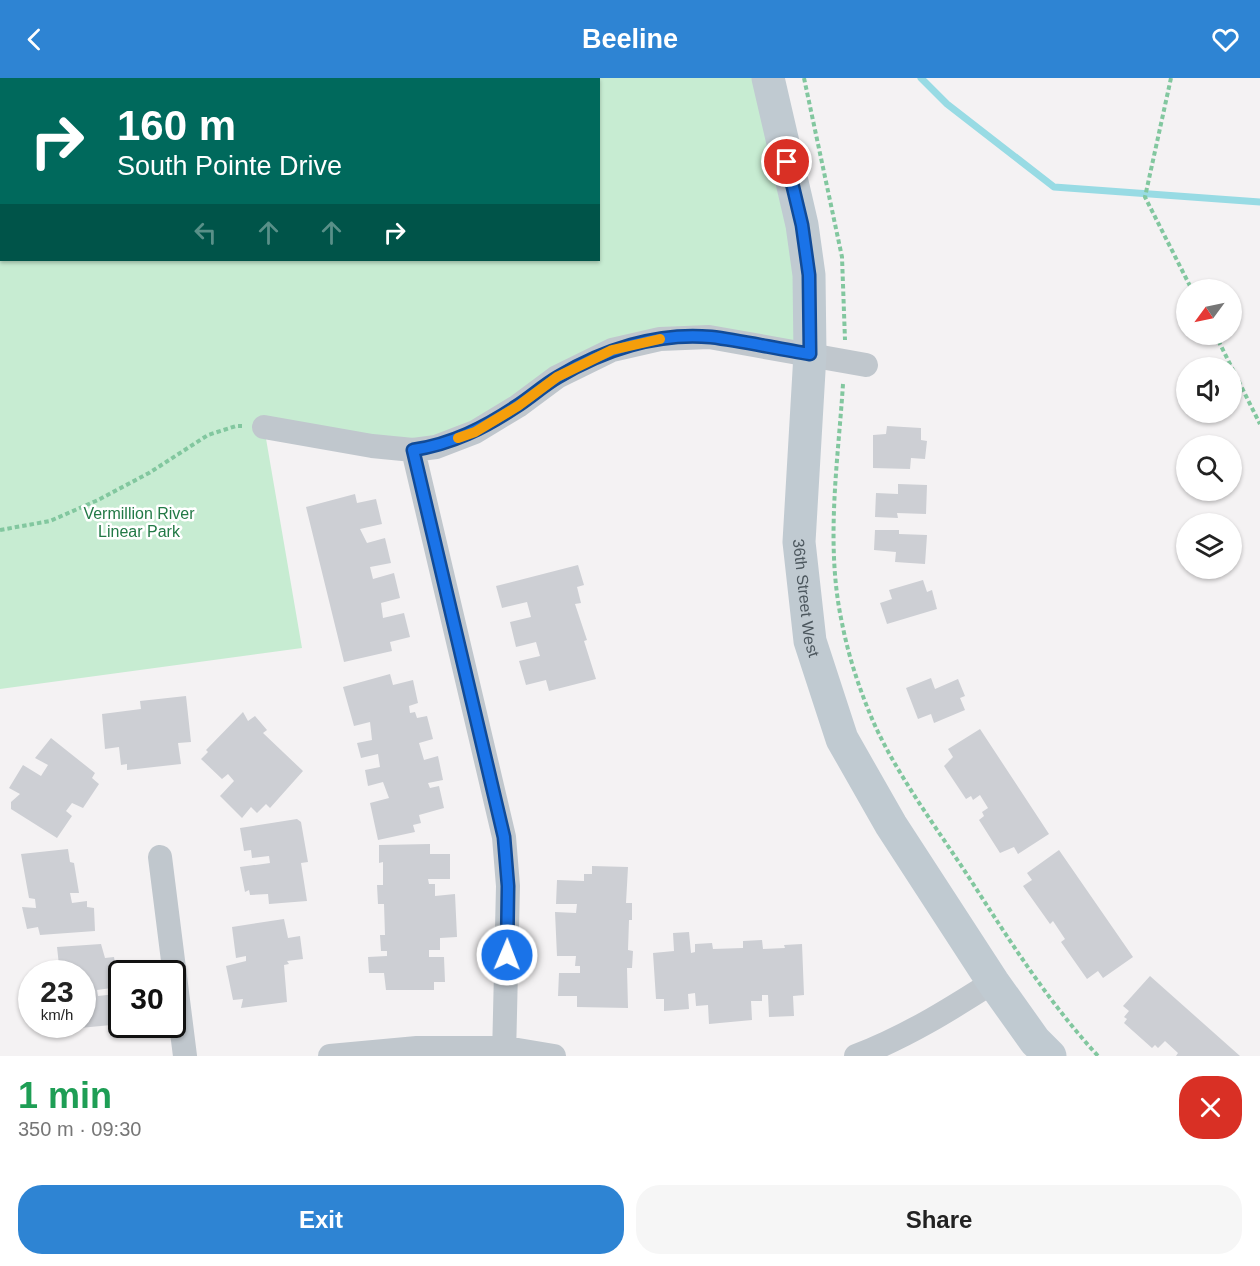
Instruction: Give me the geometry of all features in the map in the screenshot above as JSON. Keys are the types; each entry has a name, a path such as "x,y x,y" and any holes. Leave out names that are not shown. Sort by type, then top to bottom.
{"street":[{"name":"36th Street West","path":"768,78 802,225 809,275 810,354 799,542 810,641 842,739 891,825 993,982 1035,1041 1050,1056"},
{"path":"264,427 372,447 413,450 436,447 475,432 518,406 557,377 612,350 660,339 709,337 855,363"},
{"path":"413,450 504,837 508,886 504,1052"},
{"path":"160,857 185,1056"},
{"path":"856,1056 889,1044 993,982"},
{"path":"330,1056 417,1048 554,1056"}],"path":[{"path":"804,78 842,257 845,330 855,363 834,520 834,570 842,622 854,671 870,716 897,766 1036,981 1098,1056"},
{"path":"1171,78 1145,197 1186,279"},
{"path":"1220,345 1260,424"},
{"path":"0,530 50,520 98,500 149,473 208,435 236,426 264,427"}],"green space":[{"name":"Vermillion River Linear Park","path":"600,78 768,78 810,354 660,339 436,447 264,427 302,648 0,689 0,261 600,261"}],"building":[{"path":"887,426 921,428 921,440 927,441 925,459 911,458 910,469 873,468 873,435 886,434"},
{"path":"898,484 927,485 926,514 897,513 898,518 875,517 876,493 898,494"},
{"path":"355,494 357,503 376,499 382,524 360,529 367,543 385,538 391,563 370,567 373,579 394,573 400,598 381,603 383,618 404,613 410,637 390,642 392,651 344,662 306,507"},
{"path":"875,530 899,530 899,534 927,535 925,564 895,562 896,552 874,550"},
{"path":"578,565 584,585 577,587 581,603 575,604 587,640 584,641 596,679 549,691 546,680 526,685 519,661 540,656 536,642 516,647 510,622 531,617 527,602 502,608 496,586"},
{"path":"923,580 927,592 932,590 937,609 887,624 880,603 892,599 889,590"},
{"path":"390,674 393,685 413,680 418,703 409,706 410,713 415,712 417,718 427,716 433,739 419,743 424,760 438,756 443,780 428,783 430,788 439,786 444,808 419,815 421,823 413,825 415,832 378,840 370,803 389,798 383,782 368,786 365,770 380,767 378,754 361,758 357,743 372,740 370,722 354,726 343,687"},
{"path":"931,678 935,689 958,679 965,696 960,698 965,710 934,723 931,714 918,719 906,688"},
{"path":"186,696 191,742 178,743 181,764 127,770 127,764 121,765 119,747 105,749 102,714 141,709 140,701"},
{"path":"243,712 248,721 255,716 267,730 263,733 303,771 270,808 266,804 257,813 251,807 242,818 220,796 234,781 228,774 222,779 201,759 208,752 206,750"},
{"path":"980,729 1049,834 1018,854 1014,847 1000,853 979,820 984,816 982,812 988,808 980,795 973,800 971,796 966,799 944,766 953,757 948,749"},
{"path":"51,738 95,773 92,778 99,784 83,808 72,803 66,811 72,816 57,838 11,809 11,802 20,794 9,788 23,765 41,776 48,765 35,758"},
{"path":"297,819 301,822 308,862 301,863 307,901 269,904 268,894 250,895 249,890 245,892 240,867 270,863 269,856 252,858 251,850 244,851 240,828"},
{"path":"430,844 430,854 450,854 450,879 428,879 429,884 435,884 435,896 455,894 457,937 440,938 440,950 429,950 429,957 444,957 445,982 434,982 434,990 386,990 384,973 369,973 368,957 387,956 387,951 381,951 380,935 385,935 384,904 378,904 377,885 383,885 383,862 379,863 379,845"},
{"path":"68,849 70,862 74,863 79,893 70,893 72,903 87,901 87,907 94,908 95,931 40,935 38,927 27,929 22,907 36,908 35,899 29,898 21,854"},
{"path":"1059,850 1133,957 1103,978 1098,971 1087,979 1061,942 1065,939 1053,921 1050,924 1023,886 1032,880 1027,873"},
{"path":"592,866 628,867 626,903 632,903 632,920 629,920 628,950 633,951 632,968 627,968 628,1008 577,1007 577,996 558,996 559,973 580,973 580,966 575,966 576,956 557,956 555,912 576,913 577,904 556,904 557,880 584,881 584,874 592,874"},
{"path":"284,919 288,938 300,936 303,959 287,961 289,964 284,965 287,1002 241,1008 243,999 233,1000 226,966 246,961 246,956 236,958 232,927"},
{"path":"689,932 691,953 695,952 695,944 712,943 713,949 743,948 743,941 762,940 763,949 785,948 784,945 802,944 804,995 793,996 794,1016 769,1017 768,995 762,995 762,1001 751,1001 752,1020 709,1024 708,1005 696,1006 695,993 688,994 689,1009 664,1011 664,999 656,999 653,953 674,951 673,933"},
{"path":"101,944 105,958 114,957 114,960 108,960 108,988 97,990 98,996 108,995 108,1025 96,1026 96,960 58,960 57,947"},
{"path":"1150,976 1240,1056 1176,1056 1178,1053 1165,1041 1158,1048 1155,1045 1152,1048 1124,1023 1127,1019 1124,1017 1129,1011 1123,1006"}],"waterway":[{"path":"921,78 947,104 1054,187 1260,202"}],"slow traffic":[{"path":"458,438 475,432 518,406 557,377 612,350 660,339"}],"route":[{"path":"507,955 508,886 504,837 413,450 436,447 475,432 518,406 557,377 612,350 660,339 709,337 810,354 809,275 802,225 787,162"}]}
